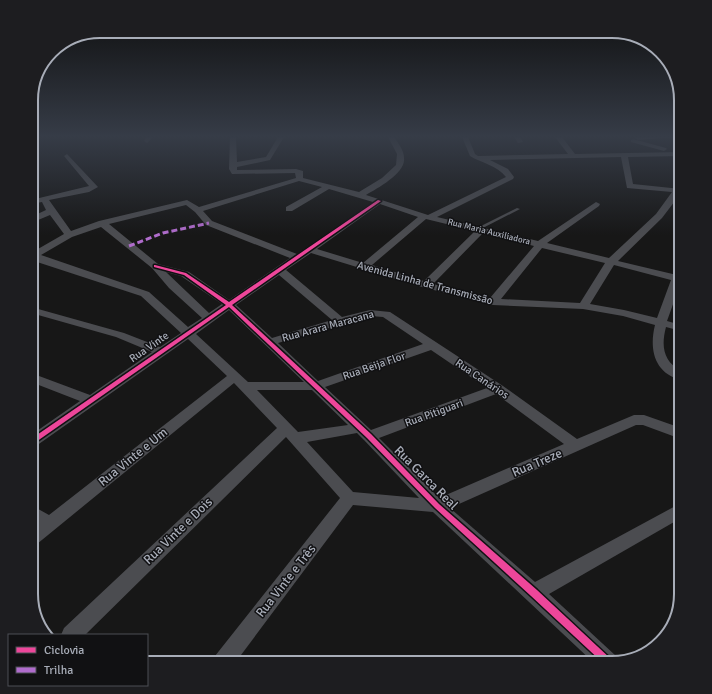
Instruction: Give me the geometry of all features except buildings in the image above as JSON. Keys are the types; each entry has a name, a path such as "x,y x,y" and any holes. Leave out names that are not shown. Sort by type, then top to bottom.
{"street":[{"path":"38,200 94,187 92,182 80,169"},
{"name":"Rua Maria Auxiliadora","path":"233,169 233,171 238,173 296,171 300,173 299,179 328,188 360,195 427,216 539,245 674,277"},
{"path":"360,195 396,169"},
{"path":"364,267 427,216 503,182 510,177 502,169"},
{"path":"627,169 630,186 674,190"},
{"path":"198,210 299,179"},
{"path":"289,209 328,188"},
{"path":"38,196 44,198 51,211 69,235"},
{"path":"583,306 611,262 658,216 674,197"},
{"name":"Rua Vinte","path":"38,437 160,351 230,305 308,249 379,201"},
{"path":"38,253 69,235 102,223 189,202 209,223 297,257"},
{"path":"493,302 539,245 596,204"},
{"path":"38,217 51,211"},
{"path":"102,223 155,266 173,286 209,319"},
{"path":"426,285 479,230"},
{"name":"Avenida Linha de Transmissão","path":"308,249 426,285 493,302 583,306 624,313 674,326"},
{"path":"38,259 145,294 246,386 291,433 349,498 437,506"},
{"name":"Rua Garca Real","path":"155,266 175,270 185,274 230,305 365,432 437,506 602,656"},
{"path":"279,270 340,322"},
{"path":"674,291 662,323 657,352 665,368 674,372"},
{"path":"38,312 120,334 160,351"},
{"name":"Rua Arara Maracana","path":"270,342 370,313 386,314"},
{"name":"Rua Canários","path":"386,314 498,389 578,446"},
{"name":"Rua Beija Flor","path":"246,386 316,386 433,345"},
{"name":"Rua Vinte e Um","path":"38,533 235,376"},
{"path":"38,380 90,400"},
{"name":"Rua Pitiguari","path":"291,433 365,432 498,389"},
{"name":"Rua Treze","path":"437,506 578,446 636,419 651,422 674,431"},
{"name":"Rua Vinte e Dois","path":"72,634 291,433"},
{"name":"Rua Vinte e Três","path":"227,656 349,498"},
{"path":"534,593 674,514"},
{"path":"38,516 50,524"}],"lane":[{"path":"479,230 518,209"}],"marked path":[{"path":"129,246 163,233 209,223"}],"cycle path":[{"path":"38,437 379,201"},
{"path":"155,266 185,274 230,305 369,436 437,506 602,656"}]}
